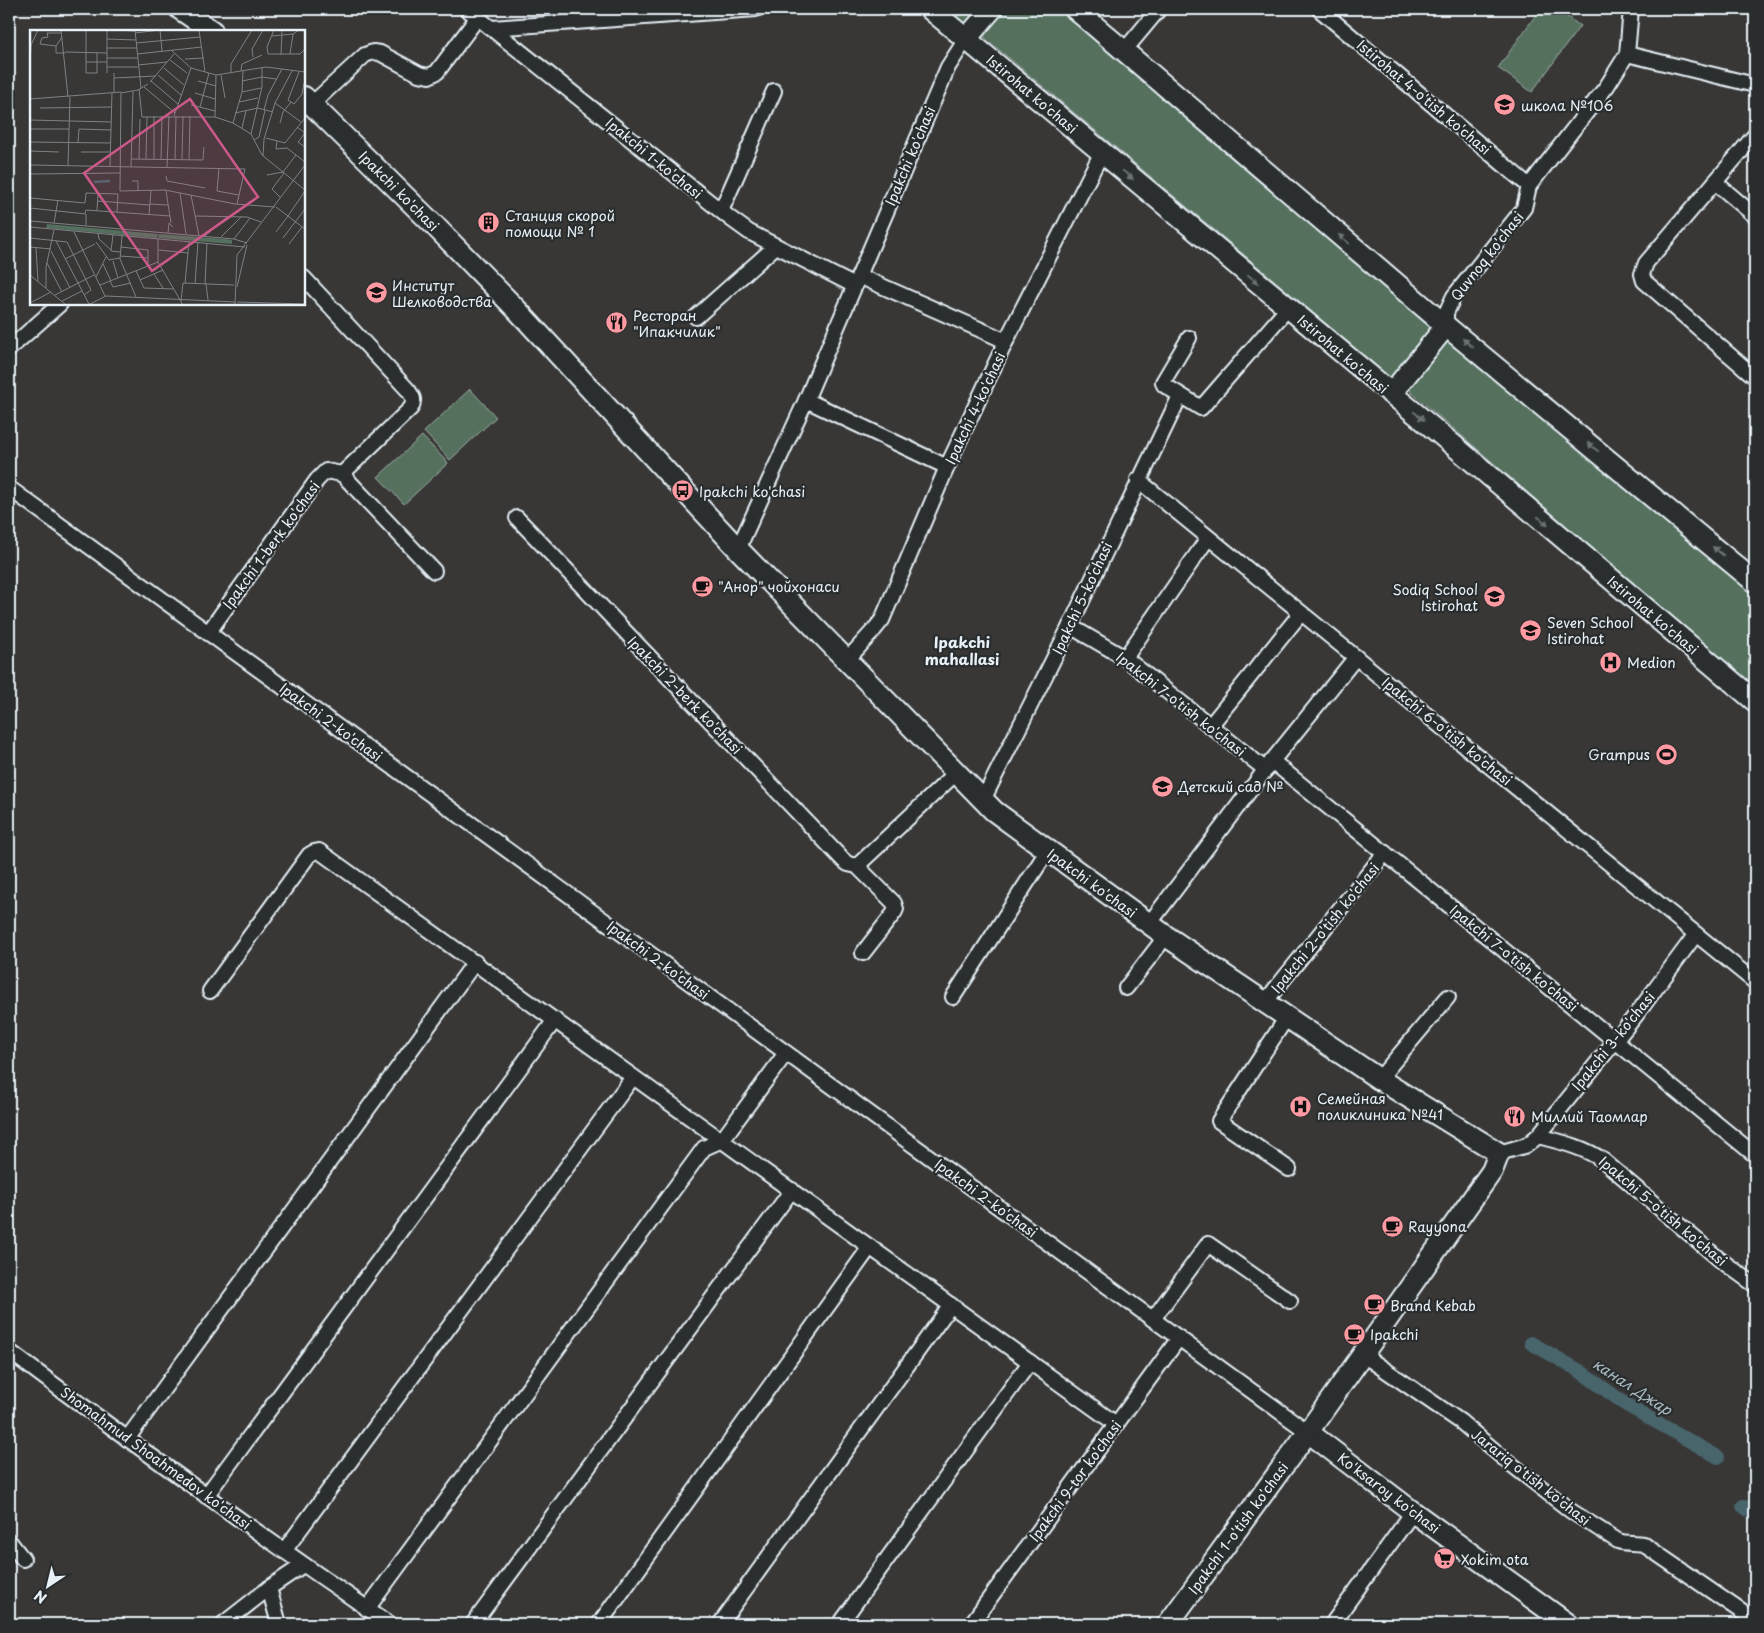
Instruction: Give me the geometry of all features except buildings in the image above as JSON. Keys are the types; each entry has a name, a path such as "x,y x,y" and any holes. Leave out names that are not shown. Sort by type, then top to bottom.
{"main road":[{"path":"180,9 211,30"},
{"name":"Istirohat ko'chasi","path":"930,9 1755,701"},
{"path":"966,39 992,9"},
{"path":"1075,9 1446,326 1755,582"},
{"name":"Ipakchi ko'chasi","path":"308,101 519,312 738,549 994,811 1149,924 1287,1018 1379,1080 1499,1153"},
{"path":"1391,394 1446,326"},
{"path":"1312,1435 1367,1357 1492,1171 1499,1153"},
{"name":"Ko'ksaroy ko'chasi","path":"1312,1435 1413,1512 1568,1624"},
{"name":"Ipakchi 1-o'tish ko'chasi","path":"1168,1624 1312,1435"},
{"name":"Ipakchi 1-o'tish ko'chasi","path":"1181,1624 1312,1435"}],"street":[{"path":"492,28 756,9"},
{"path":"1124,51 1159,9"},
{"name":"Istirohat 4-o'tish ko'chasi","path":"1319,9 1529,186"},
{"name":"Quvnoq ko'chasi","path":"1446,326 1444,319 1448,305 1524,208 1529,186 1607,86 1627,54 1631,9"},
{"path":"308,101 365,55 373,52 380,53 420,74 429,76 437,72 473,13"},
{"name":"Ipakchi 1-ko'chasi","path":"473,13 739,225 776,246 1006,341"},
{"name":"Ipakchi ko'chasi","path":"738,549 806,400 948,67 966,39"},
{"path":"1627,54 1755,85"},
{"path":"721,211 774,91"},
{"path":"1755,135 1646,264 1642,274 1644,281 1755,377"},
{"name":"Ipakchi 4-ko'chasi","path":"847,660 882,620 946,467 1006,341 1102,152"},
{"path":"1715,182 1755,216"},
{"path":"696,317 776,246"},
{"path":"305,279 413,397 414,402 411,408 342,474 434,571"},
{"path":"9,349 59,305"},
{"path":"1189,338 1163,382 1164,385 1180,396 1202,408 1288,308"},
{"name":"Ipakchi 5-ko'chasi","path":"983,800 1070,626 1138,480 1180,396"},
{"path":"806,400 946,467"},
{"name":"Ipakchi 1-berk ko'chasi","path":"208,633 317,480 326,471 342,474"},
{"name":"Ipakchi 6-o'tish ko'chasi","path":"1138,480 1755,982"},
{"name":"Ipakchi 2-ko'chasi","path":"9,488 1312,1435"},
{"name":"Ipakchi 2-berk ko'chasi","path":"517,518 843,860 848,864 857,866 894,903 896,909 863,953"},
{"path":"1125,658 1208,538"},
{"path":"1210,726 1301,613"},
{"name":"Ipakchi 7-o'tish ko'chasi","path":"1070,626 1125,658 1210,726 1269,766 1385,853 1755,1154"},
{"path":"1149,924 1269,766 1356,657"},
{"path":"857,866 956,773"},
{"path":"952,997 1048,850"},
{"path":"210,991 309,856 319,851 1116,1424"},
{"name":"Ipakchi 2-o'tish ko'chasi","path":"1265,1002 1385,853"},
{"name":"Ipakchi 3-ko'chasi","path":"1499,1153 1527,1146 1538,1136 1636,1014 1696,934"},
{"path":"1126,988 1166,936"},
{"path":"127,1439 475,962"},
{"path":"1379,1080 1448,997"},
{"path":"1287,1018 1219,1121 1289,1169"},
{"path":"206,1496 555,1020"},
{"path":"367,1609 704,1148 722,1140 786,1052"},
{"path":"284,1551 633,1077"},
{"name":"Ipakchi 5-o'tish ko'chasi","path":"1538,1136 1594,1153 1719,1259 1755,1285"},
{"path":"473,1624 792,1190"},
{"path":"1153,1319 1208,1244 1290,1301"},
{"path":"599,1624 870,1247"},
{"path":"720,1624 950,1305"},
{"name":"Ipakchi 9-tor ko'chasi","path":"971,1624 1179,1338"},
{"name":"Shomahmud Shoahmedov ko'chasi","path":"10,1355 303,1565 390,1624"},
{"name":"Jarariq o'tish ko'chasi","path":"1367,1357 1461,1422 1502,1458 1571,1511 1624,1544 1635,1542 1643,1544 1755,1621"},
{"path":"840,1624 1030,1362"},
{"path":"1332,1624 1413,1512"},
{"path":"9,1541 23,1559"},
{"path":"223,1624 269,1588 303,1565"},
{"path":"269,1588 279,1624"}],"green space":[{"path":"946,9 988,9 967,26"},
{"path":"1001,9 1062,9 1431,325 1432,327 1393,377 1390,377 985,38 984,31"},
{"path":"1540,9 1557,9 1580,26 1532,92 1498,68"},
{"path":"1446,340 1450,340 1755,593 1755,688 1411,392 1409,386"},
{"path":"470,389 496,417 450,460 424,432"},
{"path":"422,436 448,463 404,504 378,477"}],"waterway":[{"name":"канал Джар","path":"1531,1343 1580,1371 1628,1406 1718,1457"},
{"name":"канал Джар","path":"1743,1506 1755,1515"}],"place":[{"name":"школа №106","path":"1505,105"},
{"name":"Станция скорой помощи № 1","path":"489,223"},
{"name":"Институт Шелководства","path":"376,293"},
{"name":"Ресторан \"Ипакчилик\"","path":"617,323"},
{"name":"Ipakchi ko'chasi","path":"683,491"},
{"name":"\"Анор\" чойхонаси","path":"702,586"},
{"name":"Sodiq School Istirohat","path":"1494,597"},
{"name":"Seven School Istirohat","path":"1531,630"},
{"name":"Medion","path":"1611,662"},
{"name":"Grampus","path":"1666,754"},
{"name":"Детский сад №","path":"1162,786"},
{"name":"Семейная поликлиника №41","path":"1301,1106"},
{"name":"Миллий Таомлар","path":"1515,1116"},
{"name":"Rayyona","path":"1392,1226"},
{"name":"Brand Kebab","path":"1374,1305"},
{"name":"Ipakchi","path":"1354,1334"},
{"name":"Xokim ota","path":"1445,1559"}],"district":[{"name":"Ipakchi mahallasi","path":"962,650"}]}
